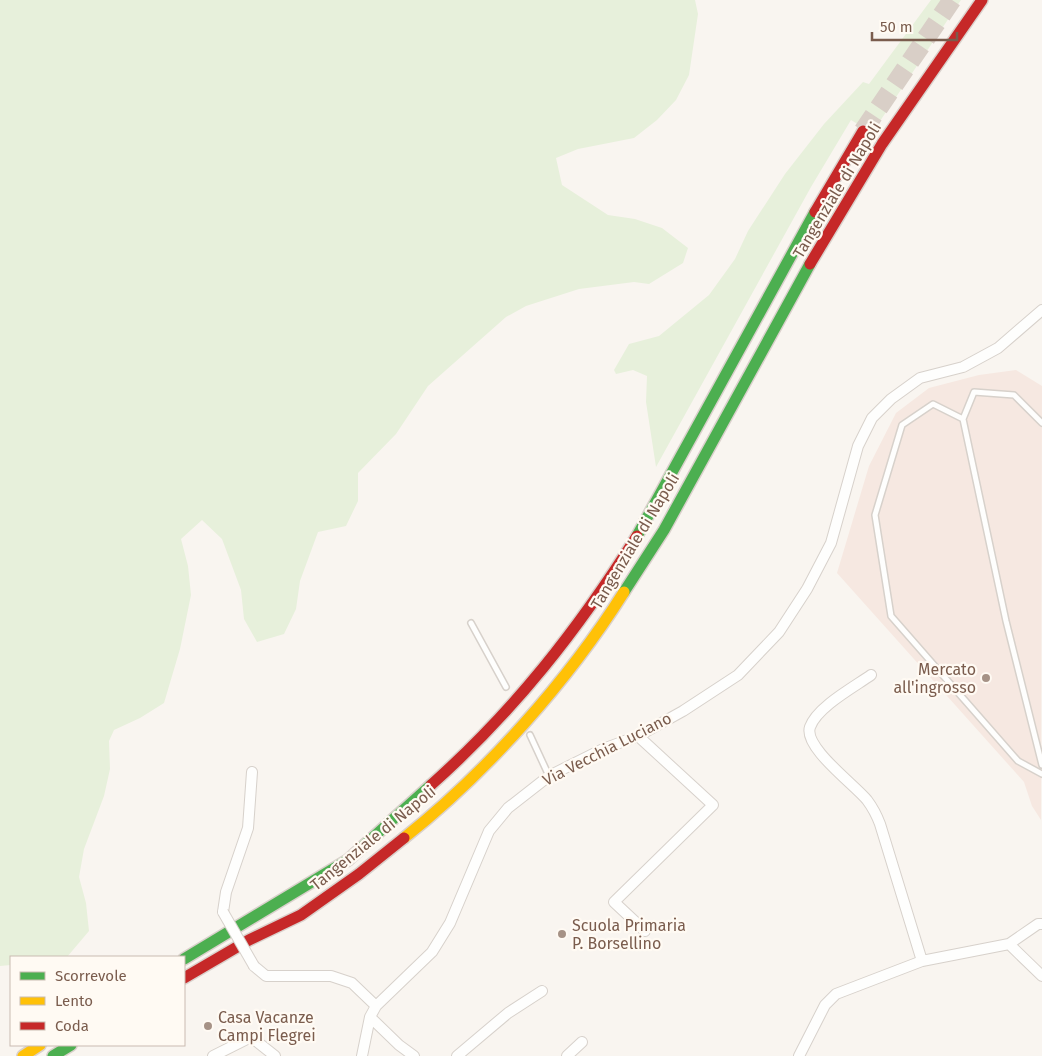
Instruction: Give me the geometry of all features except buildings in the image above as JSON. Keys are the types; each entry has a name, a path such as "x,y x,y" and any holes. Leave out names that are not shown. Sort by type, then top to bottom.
{"highway":[{"name":"Tangenziale di Napoli","path":"185,977 249,940 301,915 359,874 418,827 486,763 566,675 613,610 664,530 831,226 882,144 982,0"},
{"name":"Tangenziale di Napoli","path":"185,958 348,860 472,749 555,655 597,599 648,518 814,215 863,131"},
{"path":"23,1056 38,1046"},
{"path":"53,1056 69,1046"}],"street":[{"name":"Via Vecchia Luciano","path":"362,1056 370,1017 376,1006 432,952 450,923 489,831 508,808 549,776 603,749 638,736 683,711 738,675 779,632 807,589 831,543 858,446 872,418 890,399 920,378 963,367 998,348 1042,310"},
{"path":"871,675 824,709 810,727 810,739 822,756 867,800 874,811 880,824 922,961"},
{"path":"638,736 713,805 614,902 645,931"},
{"path":"252,772 248,828 226,892 223,912 254,966 266,976 331,976 352,983 376,1006"},
{"path":"800,1056 826,1005 836,994 922,961 1009,944 1041,922"},
{"path":"1009,944 1042,976"},
{"path":"457,1056 508,1013 542,991"},
{"path":"370,1017 398,1051 414,1056"},
{"path":"213,1056 251,1037 275,1056"},
{"path":"566,1056 582,1042"}],"lane":[{"path":"1042,423 1014,395 974,392 963,419 1006,621 1042,765"},
{"path":"963,419 933,404 902,424 875,515 891,616 1018,761 1042,774"},
{"path":"471,624 506,687"},
{"path":"530,735 549,776"}],"shaded area":[{"name":"Mercato all'ingrosso","path":"1016,370 1042,386 1041,820 1032,806 1024,782 837,573 869,466 896,413 929,388 979,375"}],"green space":[{"path":"0,0 695,0 698,14 689,75 676,100 657,120 634,138 578,149 556,158 562,185 608,215 635,219 662,228 688,248 683,263 649,284 634,282 579,289 526,306 506,317 428,386 396,434 358,473 358,501 346,526 318,532 300,581 296,609 284,634 257,642 244,619 241,590 222,539 202,520 181,539 188,566 191,595 180,649 164,703 140,718 114,730 109,741 110,769 104,796 84,849 79,877 86,903 89,931 68,956 10,956 10,965 0,966"},
{"path":"931,0 961,0 872,133 851,120 811,187 656,467 646,402 647,376 633,370 616,374 614,370 629,344 659,336 709,295 735,259 748,231 785,174 824,124 863,82 869,84"}],"tunnel":[{"path":"863,131 952,0"}],"traffic: fast":[{"path":"637,536 815,212"},
{"path":"624,592 664,530 810,264"},
{"path":"185,958 348,860 431,785"},
{"path":"53,1056 69,1046"}],"traffic: slow":[{"path":"404,838 465,785 524,724 578,659 624,592"},
{"path":"23,1056 38,1046"}],"traffic: jam":[{"path":"810,264 882,144 982,0"},
{"path":"815,212 863,131"},
{"path":"431,785 490,728 543,668 592,604 637,536"},
{"path":"185,977 249,940 301,915 359,874 404,838"}],"place":[{"name":"Mercato all'ingrosso","path":"986,678"},
{"name":"Scuola Primaria P. Borsellino","path":"562,934"},
{"name":"Casa Vacanze Campi Flegrei","path":"208,1026"}]}
